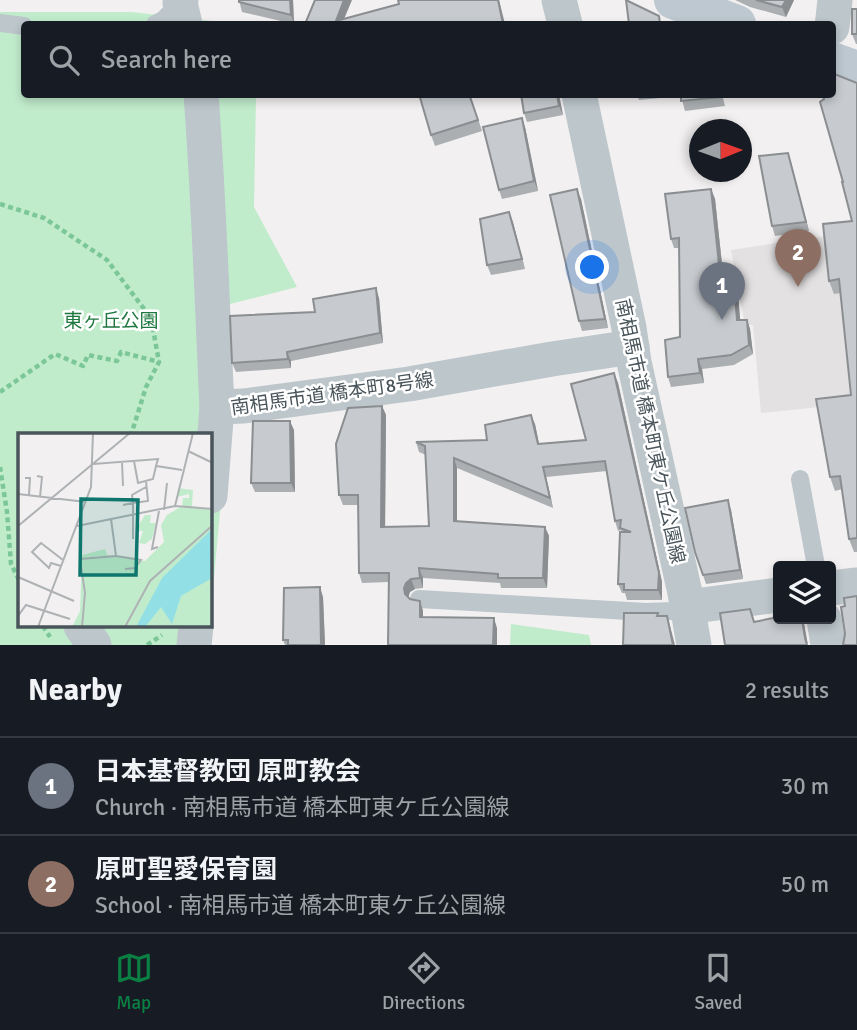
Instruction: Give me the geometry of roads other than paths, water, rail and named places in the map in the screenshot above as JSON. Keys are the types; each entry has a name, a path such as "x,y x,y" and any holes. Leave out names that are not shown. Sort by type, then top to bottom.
{"street":[{"path":"559,0 564,21"},
{"path":"673,0 729,21"},
{"path":"833,21 835,0"},
{"path":"836,62 857,70"},
{"name":"南相馬市道 橋本町8号線","path":"201,98 217,407 244,406 410,384 632,347"},
{"name":"南相馬市道 橋本町東ケ丘公園線","path":"580,98 694,645"},
{"path":"212,471 217,407"},
{"path":"836,587 857,585"},
{"path":"688,609 773,596"},
{"path":"825,624 828,645"},
{"path":"82,628 94,645"}],"lane":[{"path":"0,23 21,26"},
{"path":"800,479 815,561"},
{"path":"419,599 634,611 688,609"}],"place":[{"name":"原町聖愛保育園","path":"798,287"},
{"name":"日本基督教団 原町教会","path":"722,320"}],"park label":[{"name":"東ヶ丘公園","path":"111,320"}]}
